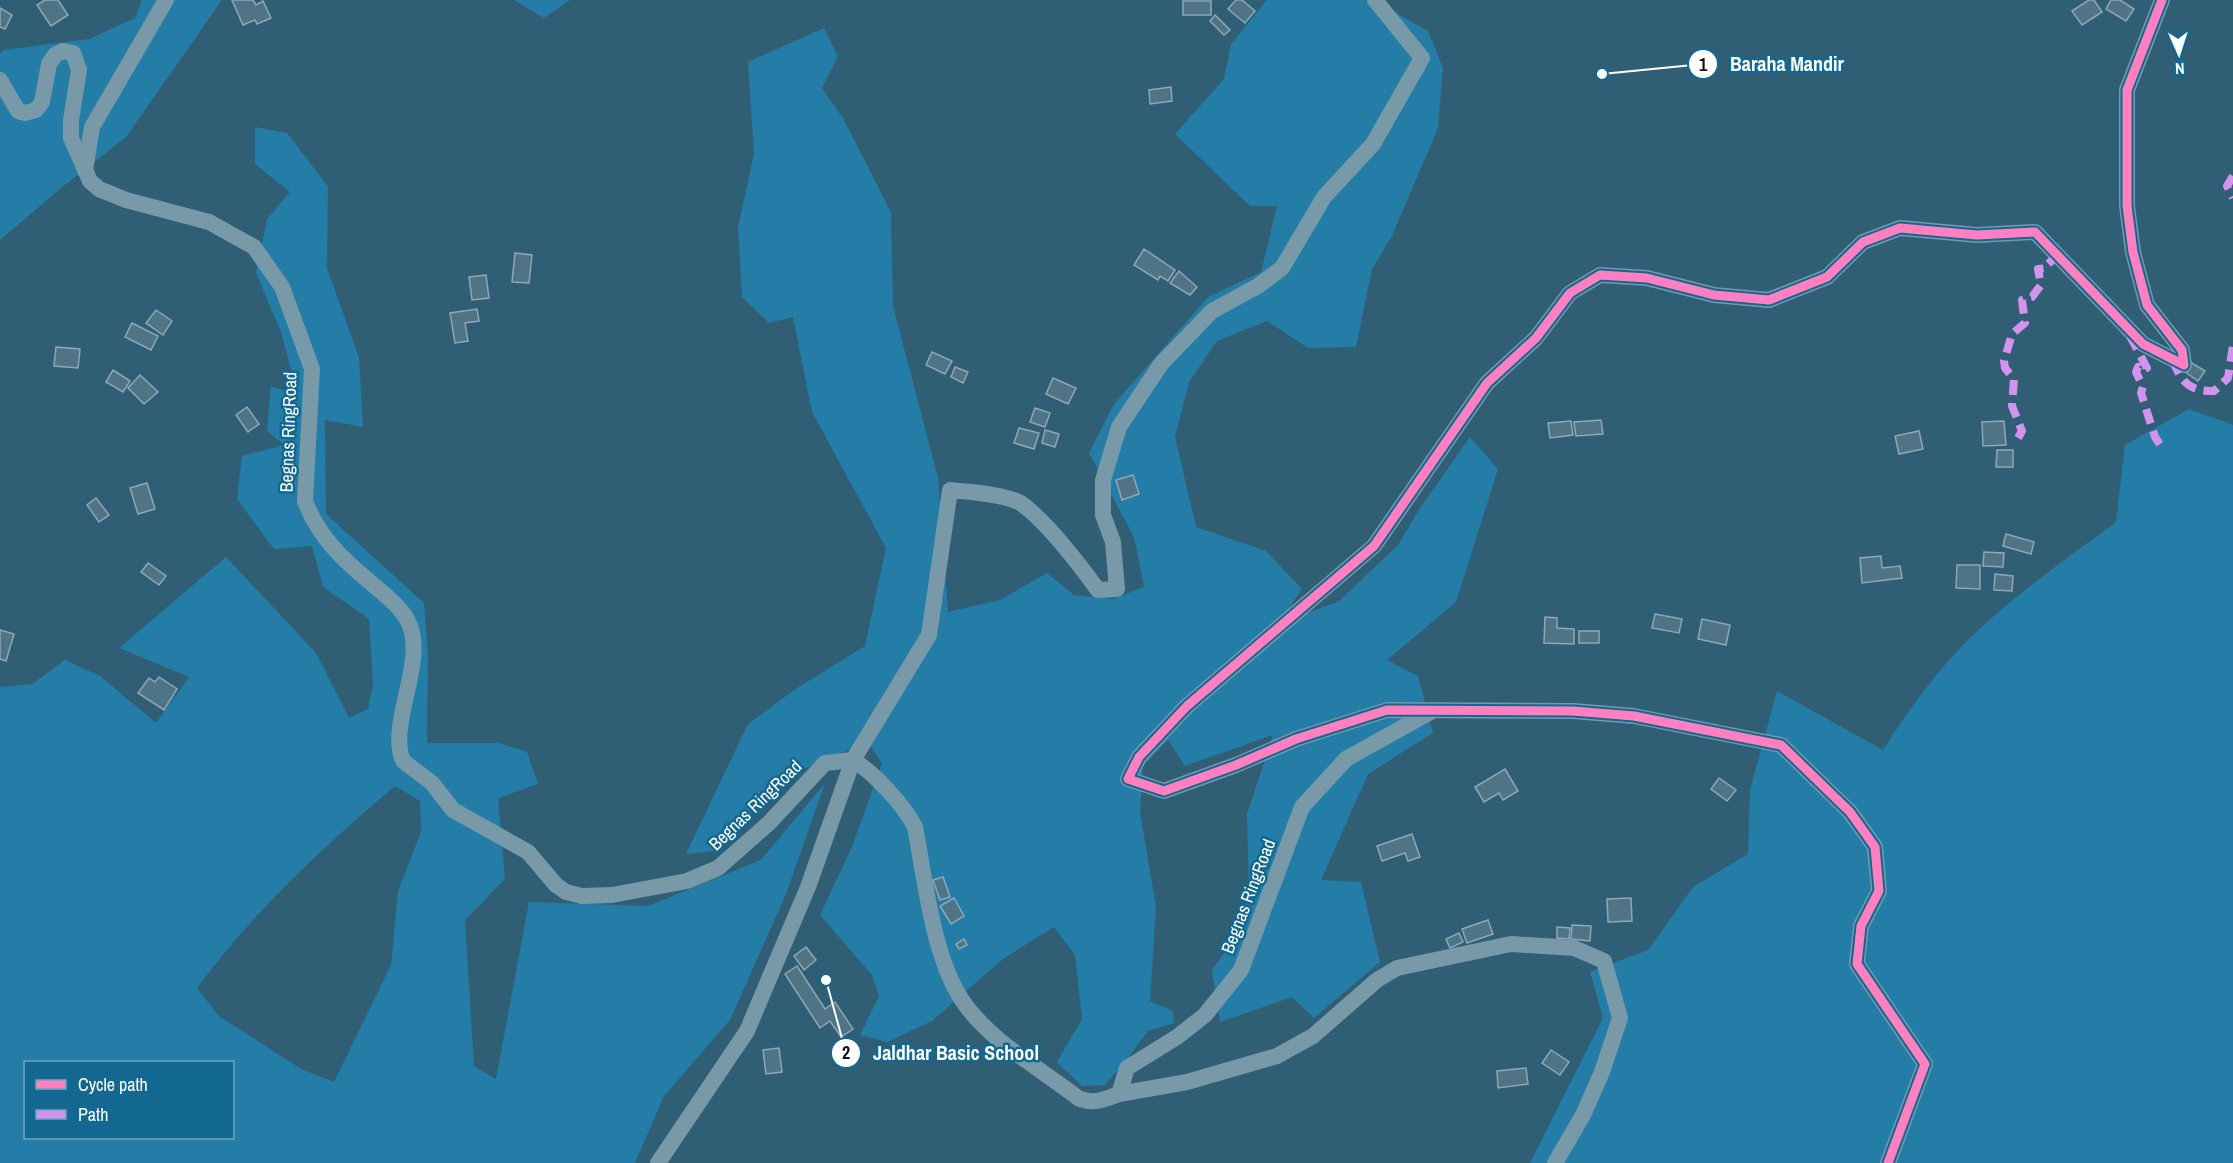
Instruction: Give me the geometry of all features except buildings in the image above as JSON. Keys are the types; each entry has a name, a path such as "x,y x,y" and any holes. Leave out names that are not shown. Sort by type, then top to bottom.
{"street":[{"path":"85,171 92,127 166,0"},
{"path":"658,1163 747,1031 808,887 853,760 929,635 950,490 982,494 1020,503 1071,554 1098,590 1117,589 1113,542 1103,515 1103,480 1119,428 1161,364 1212,310 1258,286 1282,268 1324,197 1373,144 1422,58 1375,0"},
{"path":"1888,1163 1925,1064 1857,964 1861,926 1879,891 1875,848 1850,812 1781,745 1634,716 1573,711 1387,710 1296,739 1236,765 1164,790 1128,779 1139,758 1187,706 1374,546 1487,383 1536,338 1570,294 1600,275 1647,278 1714,295 1769,300 1827,278 1863,242 1900,228 1977,235 2035,232 2142,344 2184,365 2182,350 2147,305 2133,252 2127,206 2127,90 2162,0"},
{"name":"Begnas RingRoad","path":"0,80 18,111 25,113 36,110 42,102 49,64 55,55 63,51 73,53 79,70 71,120 71,138 90,181 99,189 126,200 209,222 254,247 282,287 312,369 305,501 312,520 327,542 350,566 395,603 408,621 413,636 414,652 400,752 404,761 432,783 453,810 528,852 556,885 566,892 582,896 612,895 687,881 718,868 769,823 825,763 853,760"},
{"name":"Begnas RingRoad","path":"1119,1094 1127,1068 1177,1037 1205,1015 1241,970 1302,807 1346,759 1434,710"},
{"path":"853,760 909,814 915,827 936,938 947,972 962,1001 1010,1048 1078,1098 1087,1102 1187,1082 1277,1056 1313,1036 1377,980 1397,968 1511,944 1574,948 1604,961 1620,1018 1602,1072 1583,1115 1555,1163"}],"shaded area":[{"path":"142,0 222,0 126,137 0,240 0,54 3,50 89,39 135,18"},
{"path":"514,0 570,0 544,18"},
{"path":"1267,0 1373,0 1428,31 1443,68 1438,128 1392,236 1372,269 1356,347 1308,348 1267,321 1217,341 1189,382 1175,437 1196,527 1266,551 1302,589 1278,624 1339,601 1398,545 1420,508 1470,437 1498,469 1456,602 1387,660 1418,676 1433,733 1368,774 1321,880 1361,882 1380,962 1314,1018 1292,997 1220,1022 1212,970 1236,936 1249,894 1247,814 1273,735 1185,766 1168,740 1143,766 1140,812 1156,907 1150,1001 1173,1011 1174,1023 1148,1031 1122,1066 1104,1085 1082,1086 1057,1062 1082,1019 1075,955 1054,927 1003,959 932,1021 887,1042 860,1035 879,996 872,975 820,915 852,847 882,763 868,742 791,774 713,851 686,854 748,724 794,690 865,646 886,548 812,412 793,317 769,323 742,297 738,228 754,154 748,62 824,28 838,57 822,88 844,120 891,212 893,306 938,478 948,612 1000,600 1047,573 1074,595 1113,599 1144,587 1134,537 1089,453 1114,404 1208,297 1261,272 1277,206 1250,206 1175,134 1224,79 1231,44"},
{"path":"255,127 287,133 328,186 327,268 359,358 363,427 325,420 326,514 424,603 428,656 427,743 499,743 527,752 538,784 498,798 505,879 465,920 474,1066 496,1079 529,902 648,906 761,860 825,783 786,894 730,1020 664,1096 635,1163 0,1163 0,687 32,684 65,660 100,676 156,723 189,677 119,648 226,557 316,653 349,718 368,709 373,683 369,619 323,587 312,546 274,549 237,499 242,456 284,445 267,431 271,386 298,395 281,332 256,273 267,219 290,192 255,164","holes":["395,786 420,801 421,832 398,891 391,965 334,1082 301,1069 219,1016 197,988 218,960 265,907 342,832"]},
{"path":"2189,409 2233,425 2233,1163 1530,1163 1603,1018 1590,972 1648,950 1693,887 1748,854 1750,790 1777,691 1883,750 1925,690 1973,635 2025,590 2116,522 2125,445"}],"marked path":[{"path":"2233,176 2227,186 2233,198"},
{"path":"2018,438 2022,431 2012,406 2014,379 2005,368 2004,361 2012,334 2025,323 2022,300 2032,297 2041,285 2038,269 2047,268 2048,264 2059,254"},
{"path":"2130,336 2147,368 2141,370 2138,367 2136,372 2143,387 2141,393 2155,437 2161,446"},
{"path":"2173,360 2179,374 2187,384 2198,390 2214,391 2228,378 2233,345"}],"cycle path":[{"path":"1888,1163 1925,1064 1857,964 1861,926 1879,891 1875,847 1850,812 1781,745 1634,716 1573,711 1387,710 1296,739 1236,765 1164,791 1128,779 1139,757 1187,706 1374,546 1487,383 1536,338 1570,293 1600,275 1647,278 1714,295 1769,300 1827,277 1863,242 1900,228 1977,235 2035,232 2143,344 2184,365 2182,350 2147,305 2133,252 2127,206 2127,90 2162,0"}],"place":[{"name":"Baraha Mandir","path":"1602,74"},
{"name":"Jaldhar Basic School","path":"826,980"}]}
